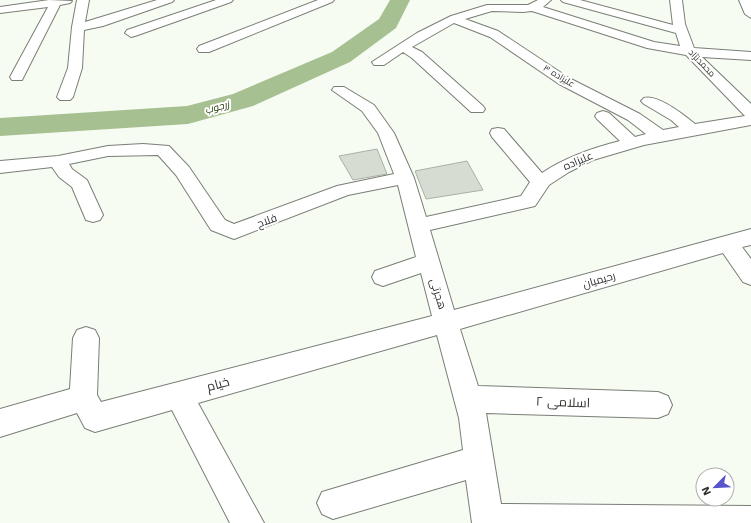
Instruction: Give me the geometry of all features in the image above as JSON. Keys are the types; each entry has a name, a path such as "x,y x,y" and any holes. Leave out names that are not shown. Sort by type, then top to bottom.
{"street":[{"path":"0,1 4,0"},
{"path":"0,10 70,0"},
{"path":"65,97 75,68 78,27 83,0"},
{"path":"78,27 99,24 168,0"},
{"path":"131,33 227,0"},
{"path":"204,49 328,0"},
{"path":"379,62 454,19 499,6 526,10 535,8 546,0"},
{"path":"567,0 682,31"},
{"name":"محمدنژاد","path":"676,0 682,31 690,52 751,113"},
{"path":"17,77 56,2"},
{"path":"747,2 751,14"},
{"path":"535,8 652,45 690,52 751,56"},
{"name":"علیزاده ۳","path":"454,19 494,34 564,81 634,117 661,137"},
{"path":"404,47 417,55 477,109"},
{"name":"هجرتی","path":"339,90 368,108 386,133 405,178 473,418 488,521"},
{"path":"649,101 677,117 692,130"},
{"path":"603,116 632,143"},
{"name":"علیزاده","path":"418,226 528,201 540,182 577,159 632,143 692,130 751,120"},
{"path":"498,132 540,182"},
{"name":"فلاح","path":"58,161 108,151 143,149 164,150 183,171 218,225 234,232 344,190 405,178"},
{"path":"0,168 35,162 58,161 65,173 80,184 93,215"},
{"name":"رحیمیان","path":"447,322 751,237"},
{"path":"727,243 751,276"},
{"path":"383,276 429,261"},
{"name":"خیام","path":"83,398 95,418 447,322"},
{"path":"0,423 83,398 86,338"},
{"path":"179,395 248,523"},
{"name":"اسلامی ۲","path":"468,399 658,405"},
{"path":"333,503 480,461"},
{"path":"488,521 751,522"}],"building":[{"path":"377,149 387,174 353,180 339,156"},
{"path":"467,161 483,190 426,199 415,171"}],"waterway":[{"name":"زرجوب","path":"0,127 188,115 243,100 341,57 388,23 400,0"}]}
